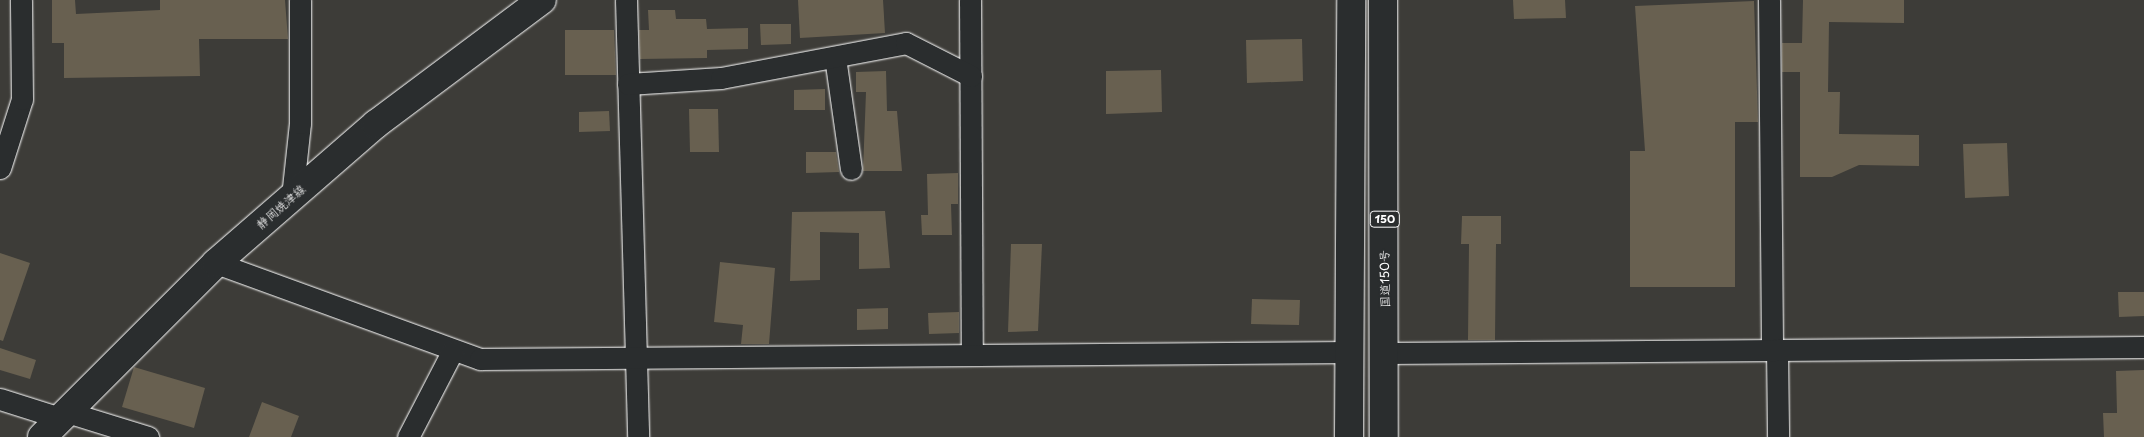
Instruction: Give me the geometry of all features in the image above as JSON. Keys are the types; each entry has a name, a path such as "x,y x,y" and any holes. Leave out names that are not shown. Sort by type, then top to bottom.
{"main road":[{"name":"静岡焼津線","path":"56,422 216,263 376,124 542,0"},
{"name":"150","path":"1349,437 1352,0"},
{"name":"国道150号","path":"1383,0 1386,352 1384,437"}],"street":[{"path":"0,168 22,99 21,0"},
{"path":"292,197 300,123 300,0"},
{"path":"626,0 639,359 638,437"},
{"path":"970,0 972,355"},
{"path":"1769,0 1778,437"},
{"path":"628,84 721,78 906,43 970,76"},
{"path":"835,56 851,170"},
{"path":"216,263 452,352 480,359 1350,352"},
{"path":"1386,352 2144,347"},
{"path":"408,437 452,352"},
{"path":"0,399 56,422 148,437"}],"building":[{"path":"52,0 75,0 76,14 160,10 160,0 285,0 288,39 199,39 200,76 64,78 64,43 52,43"},
{"path":"798,0 883,0 885,33 800,38"},
{"path":"1513,0 1565,0 1566,18 1514,19"},
{"path":"1803,0 1904,0 1904,23 1829,22 1828,92 1840,92 1839,134 1919,135 1919,166 1859,165 1832,177 1800,177 1800,72 1782,72 1782,43 1802,43"},
{"path":"1754,1 1758,122 1735,122 1735,287 1630,287 1630,151 1645,151 1635,6"},
{"path":"648,10 675,10 676,19 706,19 707,29 748,28 748,49 707,50 707,58 640,59 639,30 649,30"},
{"path":"760,24 791,24 791,44 761,45"},
{"path":"565,30 614,30 616,75 565,75"},
{"path":"1302,39 1303,81 1247,83 1246,40"},
{"path":"1161,70 1162,112 1106,114 1106,71"},
{"path":"886,71 887,111 897,111 902,171 863,171 866,92 856,92 856,72"},
{"path":"825,89 825,110 794,110 794,90"},
{"path":"689,109 718,109 719,152 690,152"},
{"path":"609,111 610,131 579,132 579,112"},
{"path":"2007,143 2009,196 1965,198 1963,144"},
{"path":"806,152 836,152 839,172 806,173"},
{"path":"958,173 958,204 951,204 952,235 922,235 921,215 928,215 927,174"},
{"path":"885,211 890,268 859,269 859,233 820,232 820,280 790,281 792,212"},
{"path":"1462,216 1501,216 1501,244 1496,244 1495,340 1468,340 1469,244 1461,244"},
{"path":"1011,244 1042,244 1038,331 1008,332"},
{"path":"0,253 30,263 3,341 0,340"},
{"path":"720,262 775,268 769,344 741,344 743,325 714,322"},
{"path":"2118,292 2144,292 2144,316 2119,317"},
{"path":"1252,299 1300,300 1299,325 1251,324"},
{"path":"888,308 888,329 857,330 857,309"},
{"path":"959,312 959,333 929,334 928,313"},
{"path":"0,348 36,360 30,379 0,370"},
{"path":"134,367 205,388 194,428 122,407"},
{"path":"2144,370 2144,437 2104,437 2103,413 2117,413 2116,371"},
{"path":"262,402 299,416 291,437 249,437"}]}
